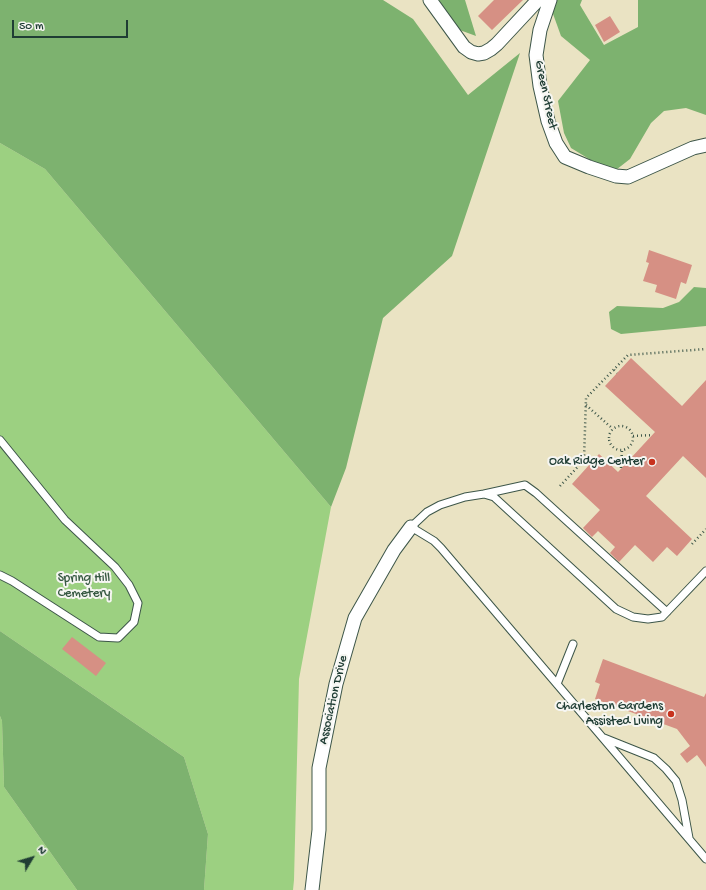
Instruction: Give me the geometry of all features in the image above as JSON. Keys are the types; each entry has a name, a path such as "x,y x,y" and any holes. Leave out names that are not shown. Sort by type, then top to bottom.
{"street":[{"path":"430,0 464,47 471,52 478,54 488,51 497,44 539,0"},
{"name":"Green Street","path":"550,0 540,30 536,55 540,86 548,121 556,143 565,157 588,167 616,176 628,177 693,148 706,144"},
{"name":"Association Drive","path":"312,890 319,830 318,768 336,684 355,618 394,550 411,527"}],"lane":[{"path":"0,440 65,520 114,567 130,585 138,603 134,622 118,638 99,636 0,575"},
{"path":"667,612 536,493 525,485 465,497 440,506 426,512 411,527 434,541 441,548 706,859"},
{"path":"484,494 494,497 616,608 633,617 648,620 662,617 706,571"},
{"path":"557,684 573,644"},
{"path":"602,737 654,758 666,769 676,781 682,800 689,839"}],"path":[{"path":"560,486 584,460 586,398 628,355 706,349"},
{"path":"614,370 617,373"},
{"path":"586,404 613,429"},
{"path":"620,426 628,428 632,436 630,445 622,450 613,447 609,439 609,434 613,429 620,426"},
{"path":"632,436 653,434"},
{"path":"621,468 622,450"},
{"path":"692,544 706,529"}],"green space":[{"path":"0,0 383,0 413,19 468,95 520,53 452,256 383,318 346,468 331,507 45,169 0,143"},
{"path":"439,0 465,0 476,36 457,29"},
{"path":"548,0 582,0 580,5 604,45 638,27 638,0 706,0 706,115 686,108 664,111 651,123 630,159 612,173 571,148 564,133 558,101 590,60 561,36"},
{"name":"Spring Hill Cemetery","path":"0,143 45,169 331,507 299,679 293,890 204,890 208,834 184,757 0,631"},
{"path":"694,287 706,288 706,326 621,334 611,329 609,312 617,306 663,308 679,302"},
{"path":"0,631 184,757 208,834 204,890 77,890 4,787 2,721 0,716"},
{"path":"0,716 2,721 4,787 77,890 0,890"}],"building":[{"path":"494,0 523,0 492,30 478,16"},
{"path":"610,16 620,32 604,42 595,25"},
{"path":"649,250 692,265 686,284 681,282 676,299 655,292 657,285 643,281 649,263 646,262"},
{"name":"Oak Ridge Center","path":"631,358 682,406 706,380 706,478 683,456 646,496 692,539 677,556 667,547 653,562 635,545 619,562 610,553 615,547 598,531 592,537 583,528 600,510 572,484 599,454 618,472 655,432 605,386"},
{"path":"72,637 106,663 96,676 62,649"},
{"name":"Charleston Gardens Assisted Living","path":"603,659 704,697 706,693 706,767 697,755 687,763 680,754 690,746 677,729 595,699 600,684 595,682"}],"place":[{"name":"Oak Ridge Center","path":"652,462"},
{"name":"Charleston Gardens Assisted Living","path":"671,714"}]}
